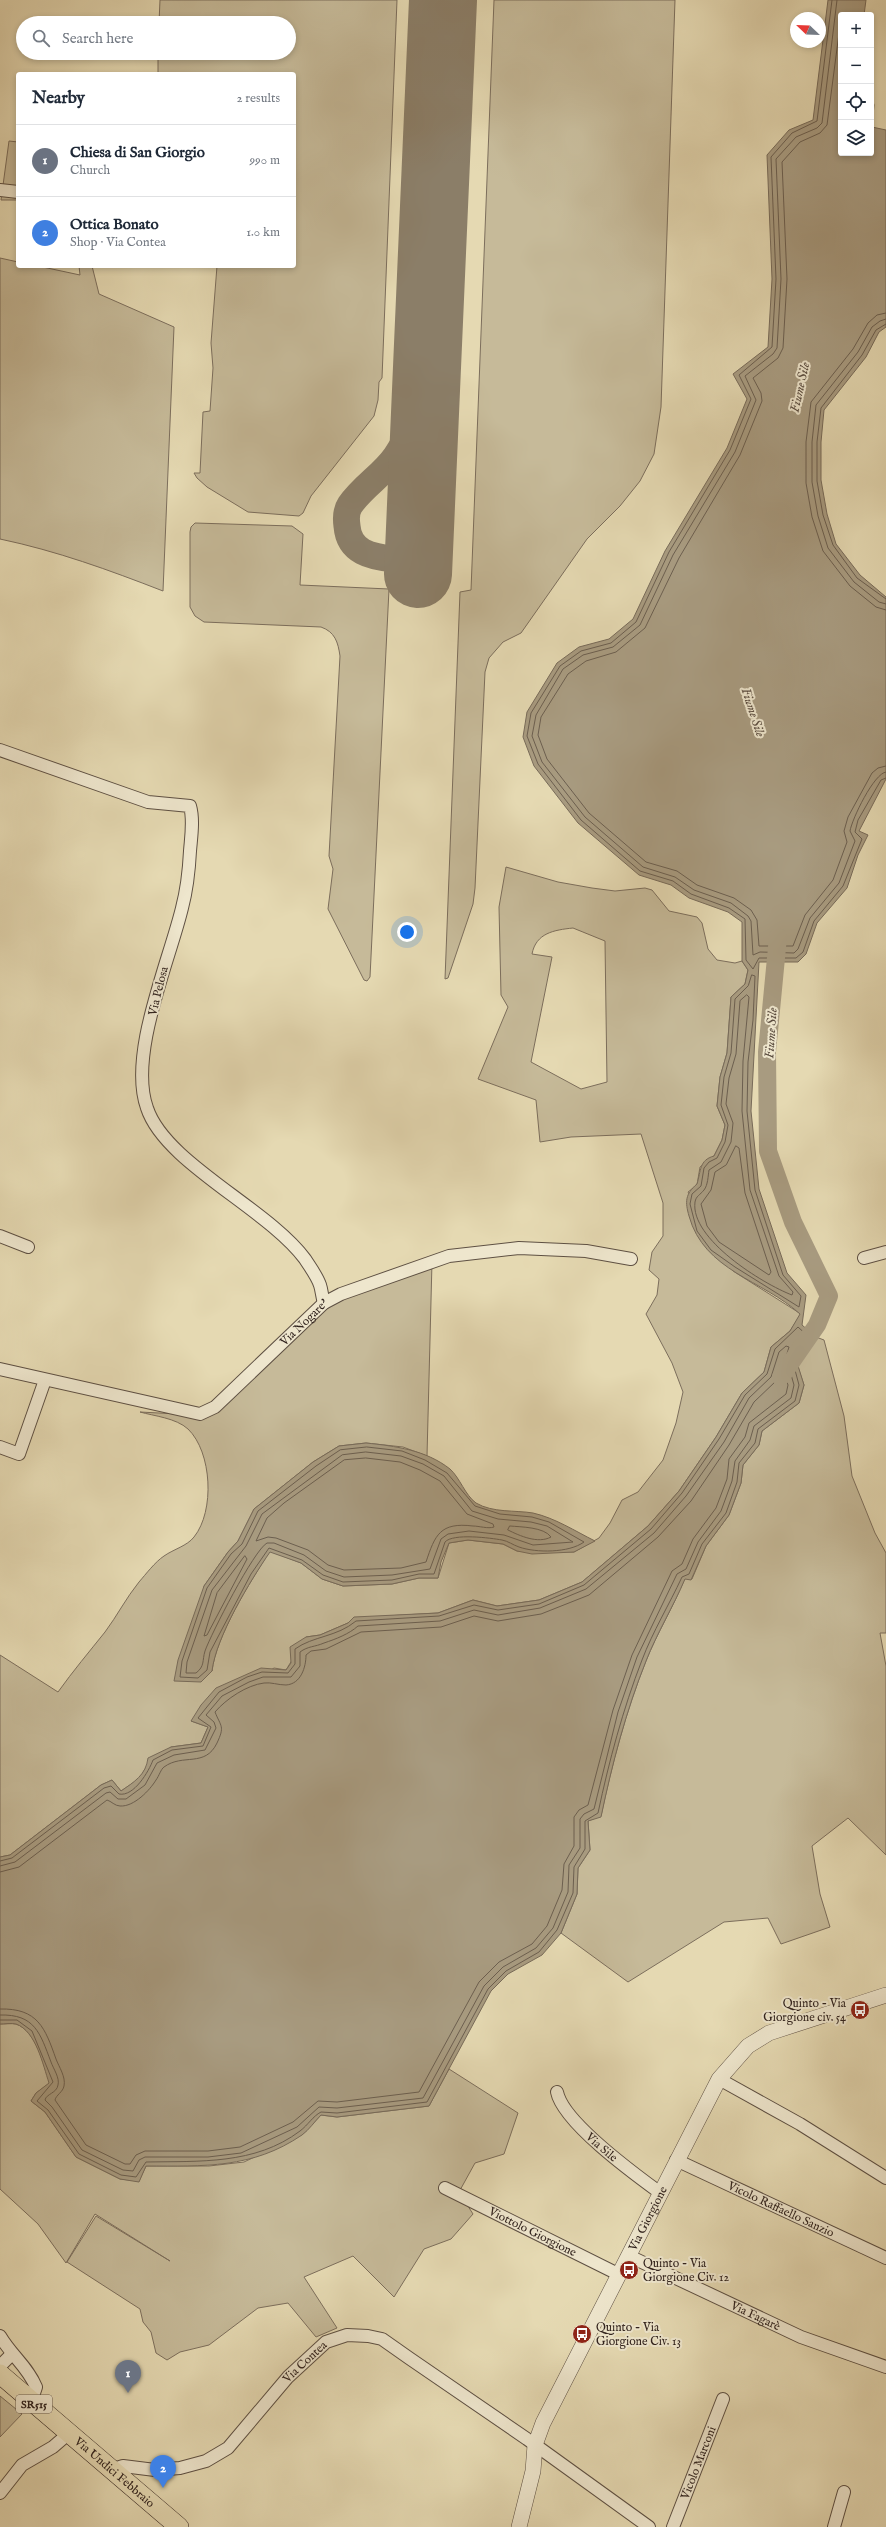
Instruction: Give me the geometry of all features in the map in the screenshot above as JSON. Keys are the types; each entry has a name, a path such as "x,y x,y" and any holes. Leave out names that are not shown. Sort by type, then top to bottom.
{"main road":[{"name":"SR515","path":"0,2374 68,2434"},
{"name":"Via Undici Febbraio","path":"68,2434 116,2470 179,2527"}],"street":[{"path":"0,190 16,192"},
{"name":"Via Pelosa","path":"0,750 148,802 190,806 191,827 188,884 155,1000 142,1064 143,1091 147,1109 155,1125 173,1146 263,1217 297,1248 320,1285 324,1303"},
{"path":"0,1236 28,1247"},
{"name":"Via Nogare'","path":"0,1369 200,1414 215,1407 324,1303 341,1294 420,1265 455,1255 519,1248 586,1251 631,1259"},
{"path":"864,1258 886,1252"},
{"path":"0,1447 20,1454 45,1380"},
{"name":"Via Giorgione","path":"519,2527 533,2471 535,2445 543,2423 620,2274 659,2192 719,2079 748,2046 769,2033 886,1995"},
{"path":"719,2079 800,2124 886,2178"},
{"name":"Via Sile","path":"557,2092 559,2101 589,2134 659,2192"},
{"name":"Vicolo Raffaello Sanzio","path":"676,2160 886,2258"},
{"name":"Viottolo Giorgione","path":"445,2188 620,2274"},
{"name":"Via Fagarè","path":"629,2256 801,2337 886,2367"},
{"name":"Via Contea","path":"116,2470 155,2470 180,2468 206,2461 228,2448 309,2355 326,2342 347,2335 368,2336 382,2340 535,2445 649,2527"},
{"path":"0,2336 11,2355 18,2359 32,2378 36,2387 31,2402"},
{"path":"0,2366 11,2355"},
{"name":"Vicolo Marconi","path":"673,2527 723,2399"},
{"path":"0,2493 22,2465 53,2447 68,2434"},
{"path":"834,2527 844,2492"}],"shaded area":[{"path":"160,0 397,0 382,378 379,382 378,400 374,416 311,496 303,513 299,516 248,512 207,487 197,478 194,473 200,473 203,412 210,411 213,368 211,343 217,268 296,268 296,72 158,72 158,60 296,60 296,16 159,16"},
{"path":"494,0 675,0 661,407 654,454 640,481 620,506 587,539 521,633 503,642 489,658 485,672 473,904 448,978 445,979 460,592 471,590"},
{"path":"9,141 16,142 16,200 1,200"},
{"path":"0,258 16,262 16,268 47,268 80,275 79,268 92,268 99,294 174,327 163,591 83,562 42,549 0,539"},
{"path":"195,523 292,526 303,534 300,585 389,589 370,977 367,981 364,980 328,909 333,869 329,856 340,656 337,642 330,632 321,627 204,622 195,616 190,607 190,532 191,527"},
{"path":"506,867 558,882 592,888 615,891 645,888 652,890 669,911 697,917 702,923 708,949 717,960 735,963 742,961 748,970 745,984 731,997 727,1053 720,1077 717,1106 725,1125 722,1140 714,1156 700,1167 697,1185 688,1192 733,1271 801,1314 790,1331 771,1347 764,1372 742,1393 716,1437 679,1491 648,1526 582,1582 539,1600 497,1606 473,1600 438,1613 385,1616 348,1623 320,1635 306,1637 286,1670 274,1668 191,1721 208,1727 201,1743 171,1747 147,1766 139,1779 121,1791 112,1780 101,1785 10,1855 0,1857 0,1655 58,1692 114,1620 130,1594 151,1568 168,1554 191,1540 201,1526 208,1497 208,1482 206,1466 196,1439 188,1429 177,1422 140,1412 197,1415 316,1308 432,1262 427,1456 403,1447 366,1443 339,1446 313,1462 254,1509 238,1541 228,1552 204,1586 212,1671 220,1642 227,1626 244,1593 270,1551 301,1563 322,1579 343,1586 392,1584 419,1578 438,1578 449,1543 468,1540 503,1544 517,1551 574,1552 599,1538 610,1523 622,1500 638,1492 663,1460 676,1423 683,1392 672,1363 646,1314 657,1295 659,1279 649,1270 652,1252 663,1236 663,1203 641,1134 571,1137 540,1142 536,1100 478,1079 508,1007 501,995 499,907","holes":["573,928 605,941 607,1082 581,1089 531,1062 552,957 532,954 537,941 547,934 559,930"]},
{"path":"816,1337 824,1340 844,1416 852,1476 875,1533 886,1553 886,1633 880,1633 886,1666 886,1855 848,1818 812,1846 820,1894 830,1927 781,1944 768,1918 724,1922 628,1982 561,1933 577,1894 578,1868 590,1850 588,1821 601,1816 626,1718 655,1640 685,1578 692,1579 706,1546 729,1515 741,1483 743,1465 759,1445 762,1431 799,1403 804,1385 794,1356 802,1349 810,1348"},
{"path":"0,2024 16,2024 23,2028 34,2041 42,2058 50,2083 36,2093 31,2101 45,2112 76,2157 120,2179 139,2181 146,2166 209,2166 244,2162 303,2134 321,2115 337,2117 429,2106 449,2069 518,2113 504,2154 475,2163 459,2192 473,2214 451,2239 424,2249 394,2297 353,2256 304,2277 337,2328 316,2337 288,2303 258,2308 209,2345 180,2352 167,2360 156,2353 151,2332 143,2322 140,2309 67,2262 96,2216 170,2261 95,2214 66,2263 38,2224 0,2189"},
{"path":"0,2396 22,2414 0,2437"}],"water":[{"path":"828,0 866,0 864,12 838,12 838,156 874,156 874,127 886,130 886,327 879,332 866,357 824,410 821,442 821,480 827,514 836,544 860,575 886,597 886,779 859,831 868,835 858,855 847,888 817,923 806,954 798,962 759,962 751,1111 759,1189 787,1273 806,1295 802,1325 816,1337 810,1348 802,1349 795,1356 804,1385 799,1403 762,1431 759,1445 743,1465 741,1483 729,1515 706,1546 691,1580 685,1579 650,1651 626,1718 601,1817 588,1821 590,1850 578,1868 577,1894 561,1933 542,1955 508,1974 491,1991 429,2106 337,2117 321,2115 302,2135 265,2154 246,2160 208,2165 146,2166 139,2182 120,2179 76,2157 45,2112 31,2101 36,2093 49,2083 38,2049 29,2034 23,2028 16,2024 0,2024 0,1857 10,1855 101,1785 112,1780 121,1791 139,1778 145,1769 148,1758 171,1747 201,1743 208,1727 191,1721 201,1705 216,1688 261,1668 286,1670 291,1663 290,1647 306,1637 320,1635 348,1623 354,1617 438,1613 473,1600 497,1606 539,1600 582,1582 648,1526 679,1491 716,1437 742,1393 764,1372 771,1347 790,1331 800,1314 785,1302 736,1273 707,1250 697,1235 689,1216 687,1206 688,1195 697,1184 701,1167 706,1160 714,1156 722,1140 725,1125 717,1106 720,1077 727,1053 731,997 745,984 748,970 742,961 742,922 728,912 689,898 671,885 639,875 578,823 534,766 523,737 527,712 557,663 579,647 609,639 633,619 665,551 727,448 747,399 733,374 768,347 772,279 767,155 789,130 813,120 822,48 826,48 826,16"},
{"path":"366,1443 410,1450 431,1457 454,1473 469,1496 476,1503 497,1510 526,1512 541,1515 557,1521 595,1541 574,1552 532,1554 517,1551 503,1544 468,1540 449,1543 441,1562 438,1578 419,1578 392,1584 343,1586 322,1579 301,1563 270,1552 244,1593 227,1626 215,1657 212,1671 201,1682 174,1681 178,1660 204,1586 228,1552 238,1541 254,1509 313,1462 339,1446"}],"waterway":[{"name":"Fiume Sile","path":"778,937 767,1052 768,1151 793,1222 829,1296 817,1325 781,1377"}],"taxiway":[{"path":"420,527 415,542 394,559 385,558 363,552 352,542 349,535 346,518 349,507 355,498 391,463 402,447 414,421 427,383"}],"runway":[{"path":"418,574 443,0"}],"place":[{"name":"Quinto - Via Giorgione civ. 54","path":"860,2010"},
{"name":"Quinto - Via Giorgione Civ. 12","path":"629,2270"},
{"name":"Quinto - Via Giorgione Civ. 13","path":"582,2334"},
{"name":"Chiesa di San Giorgio","path":"128,2393"},
{"name":"Ottica Bonato","path":"163,2488"}]}
